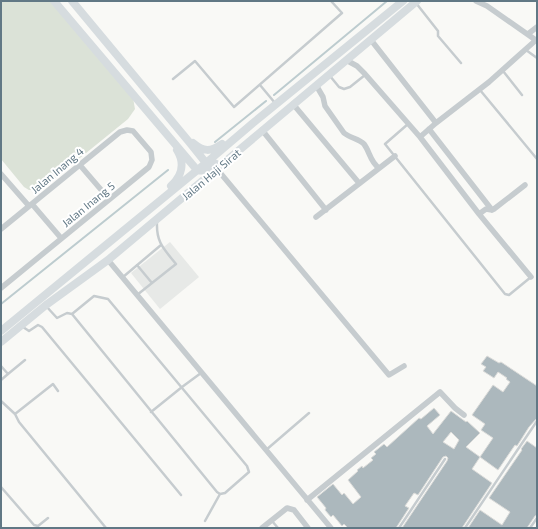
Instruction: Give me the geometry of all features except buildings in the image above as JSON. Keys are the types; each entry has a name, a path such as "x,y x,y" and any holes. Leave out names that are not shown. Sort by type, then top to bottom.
{"main road":[{"path":"54,1 170,138 203,168 211,168 270,120 293,104"},
{"path":"72,1 183,135 203,168 202,176 186,190 182,198"},
{"name":"Jalan Haji Sirat","path":"1,331 203,168 253,123 403,1"},
{"path":"351,44 414,2"},
{"name":"Jalan Haji Sirat","path":"1,342 46,305 108,260 371,40 414,2"},
{"path":"289,93 307,83 337,60 346,60"},
{"path":"183,135 198,147 213,150 253,123"},
{"path":"79,267 100,246 176,181 181,173 182,165 179,154 170,138"}],"street":[{"path":"420,137 503,70 524,49 536,40 485,4 476,1"},
{"path":"528,34 537,27"},
{"path":"371,40 436,123"},
{"path":"346,60 357,66 365,74 409,124 479,214 531,277"},
{"path":"316,85 323,97 325,106 340,128 348,136 361,142 365,146 372,162 379,168"},
{"path":"293,104 359,183"},
{"path":"429,129 492,210"},
{"name":"Jalan Inang 4","path":"1,229 79,164 120,132 127,130"},
{"name":"Jalan Inang 5","path":"1,288 149,167 152,160 151,152 133,131 127,130"},
{"path":"262,130 326,210"},
{"path":"316,217 395,156"},
{"path":"79,164 110,199"},
{"path":"217,169 389,375 404,366"},
{"path":"2,177 61,238"},
{"path":"479,214 486,209 492,210 525,185"},
{"path":"108,260 330,528"},
{"path":"307,500 440,392 464,415"},
{"path":"262,528 287,508 294,510 308,528"}],"lane":[{"path":"173,79 195,61 234,107 342,13 331,1"},
{"path":"414,2 438,31 438,36 461,63"},
{"path":"524,49 537,58"},
{"path":"503,70 522,95"},
{"path":"328,75 339,87 344,89 350,87 365,74"},
{"path":"260,85 276,104"},
{"path":"480,89 537,159"},
{"path":"409,124 385,144 504,294 509,295 531,277"},
{"path":"137,295 176,264 161,245 157,230 157,219"},
{"path":"123,278 161,245"},
{"path":"137,265 152,283"},
{"path":"46,305 57,318 67,313 72,314 94,296 108,299 247,466 249,472 225,493 220,494 205,521"},
{"path":"72,314 151,412 220,494"},
{"path":"22,325 29,331 38,325 42,327 181,495"},
{"path":"1,380 25,360"},
{"path":"1,366 8,374"},
{"path":"151,412 202,372"},
{"path":"15,414 52,384 58,391"},
{"path":"1,401 15,414 106,528"},
{"path":"266,450 310,414"},
{"path":"465,528 537,421"},
{"path":"399,528 445,459"},
{"path":"1,487 34,525 38,526 48,518"},
{"path":"530,528 537,518"},
{"path":"272,520 278,528"}],"shaded area":[{"path":"3,1 50,1 133,98 135,109 128,119 49,183 37,190 29,190 24,187 1,159 1,3"},
{"path":"170,242 199,277 160,309 131,273"}],"waterway":[{"path":"274,95 387,1"},
{"path":"215,142 266,101"},
{"path":"1,304 168,170"}]}
